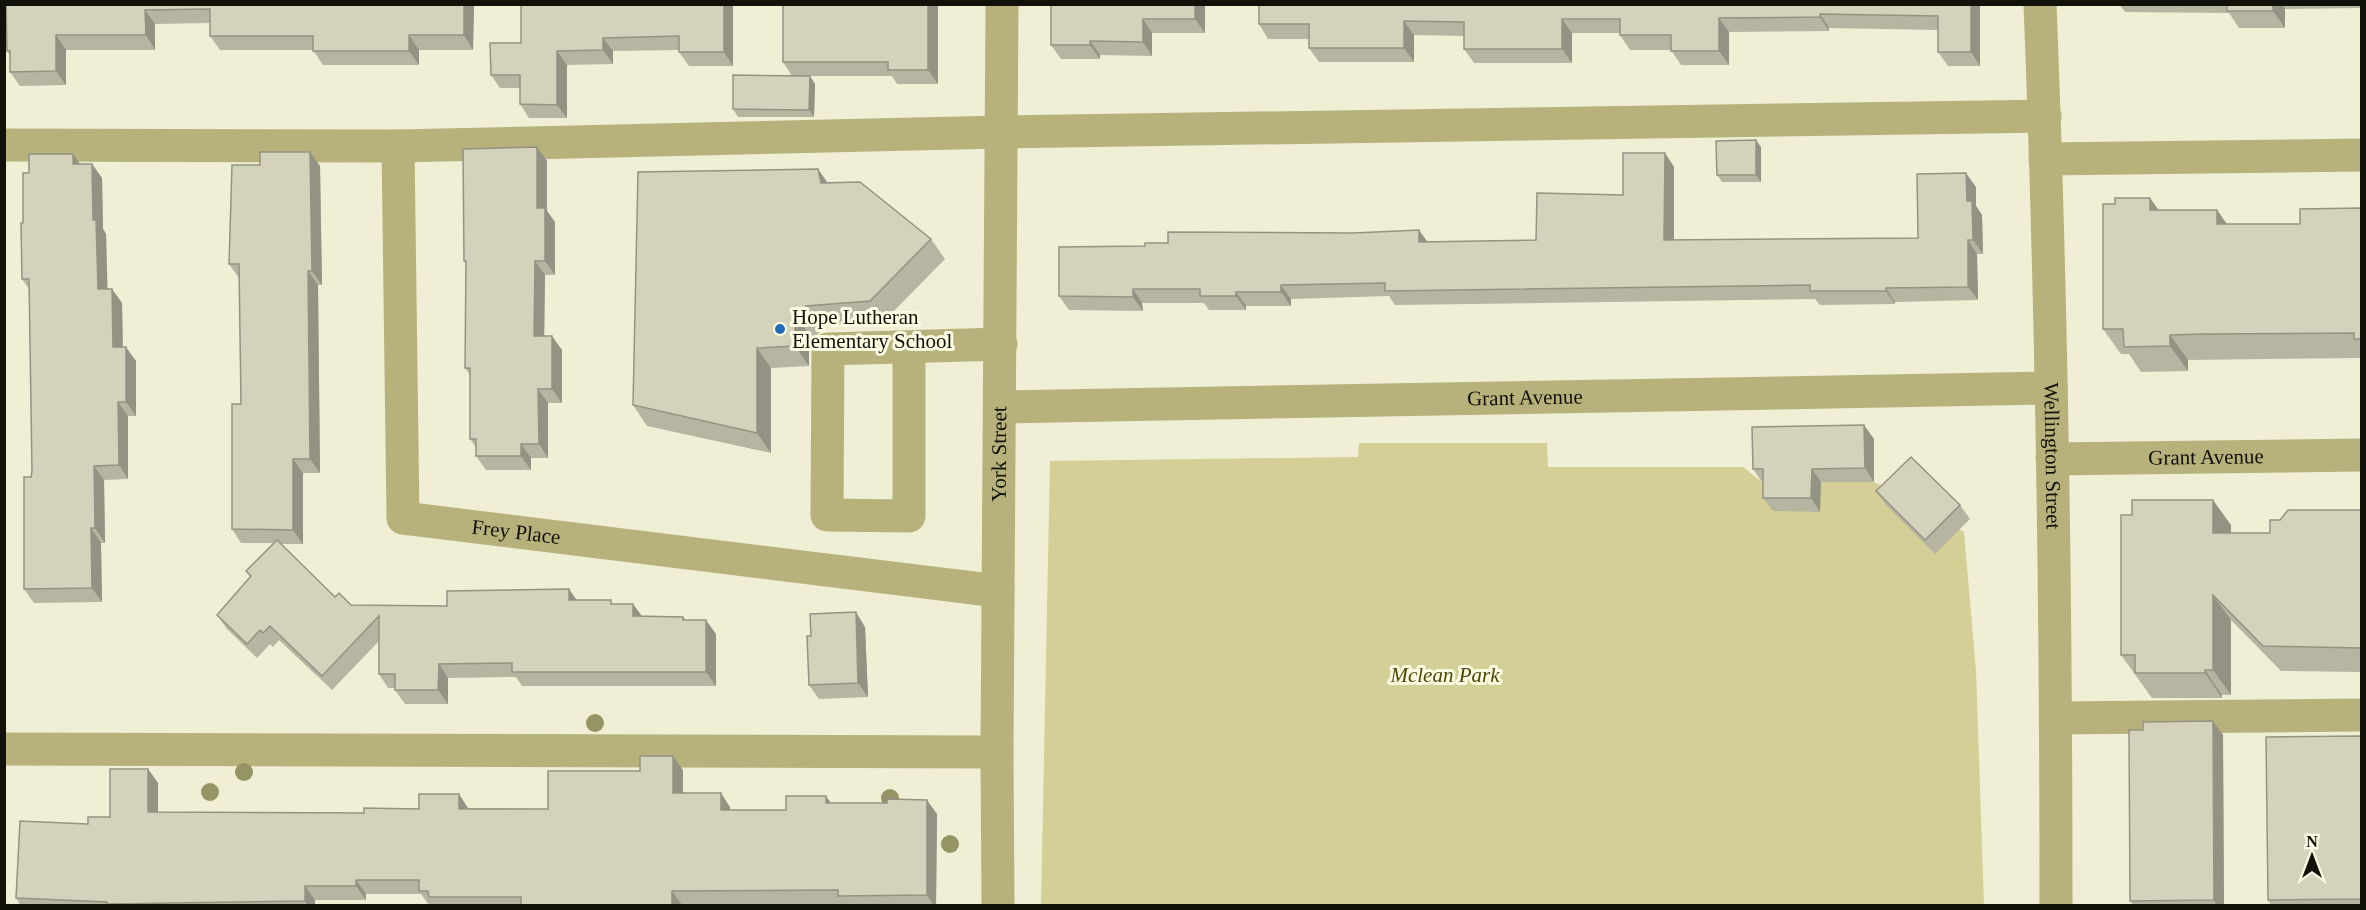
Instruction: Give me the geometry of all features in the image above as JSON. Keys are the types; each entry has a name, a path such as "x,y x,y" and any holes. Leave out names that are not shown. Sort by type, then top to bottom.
{"street":[{"name":"York Street","path":"998,906 1002,4"},
{"name":"Wellington Street","path":"2040,4 2051,388 2056,718 2055,906"},
{"path":"4,145 398,146 1001,132 2045,116"},
{"name":"Frey Place","path":"398,146 403,518 998,591"},
{"path":"2045,159 2361,155"},
{"path":"909,347 909,516 828,515 828,349 1001,344"},
{"name":"Grant Avenue","path":"1000,407 2051,388"},
{"name":"Grant Avenue","path":"2052,459 2361,455"},
{"path":"2056,718 2361,715"},
{"path":"4,749 997,752"}],"green space":[{"name":"Mclean Park","path":"1359,443 1547,443 1548,467 1743,467 1762,482 1874,482 1964,532 1976,671 1984,905 1041,906 1050,461 1358,457"}],"building":[{"path":"6,4 464,4 464,35 409,35 409,51 313,51 313,36 210,36 210,9 145,10 146,35 56,35 56,71 10,72"},
{"path":"521,4 724,4 724,52 679,52 679,36 603,38 603,50 557,51 557,105 520,104 520,75 491,75 490,43 521,43"},
{"path":"783,4 928,4 928,70 888,70 888,62 783,62"},
{"path":"1051,4 1195,4 1195,19 1143,19 1143,42 1090,41 1090,45 1051,45"},
{"path":"1259,4 1971,4 1971,52 1938,52 1938,16 1820,14 1820,17 1719,18 1719,51 1671,51 1671,35 1620,35 1620,19 1562,19 1562,49 1464,49 1464,22 1404,21 1404,48 1309,48 1309,24 1259,24"},
{"path":"2227,4 2273,4 2273,11 2227,11"},
{"path":"733,75 810,76 809,110 733,109"},
{"path":"1756,140 1756,175 1717,175 1716,141"},
{"path":"537,147 537,208 545,208 545,261 535,261 534,336 552,336 552,389 538,389 539,444 521,444 521,456 476,456 476,439 470,439 470,368 465,368 466,261 464,261 463,149"},
{"path":"260,152 310,152 312,271 308,271 310,459 293,459 293,530 232,529 232,404 241,404 239,264 229,264 232,165 260,165"},
{"path":"1623,153 1665,153 1664,240 1918,238 1917,174 1966,173 1967,201 1972,201 1973,240 1968,240 1968,287 1886,288 1886,291 1810,291 1810,285 1385,291 1385,283 1281,285 1281,292 1236,292 1236,296 1200,296 1200,289 1133,289 1133,297 1059,296 1059,247 1145,246 1145,243 1168,243 1168,232 1353,233 1419,230 1419,242 1536,240 1537,193 1623,195"},
{"path":"29,154 73,154 73,164 92,164 98,289 112,289 113,347 126,347 126,402 118,402 119,465 94,466 95,528 91,528 92,588 24,589 24,477 31,477 32,471 29,279 22,279 21,223 23,223 23,173 29,173"},
{"path":"818,169 821,183 860,182 931,239 870,301 806,306 806,312 798,319 795,328 795,346 757,348 757,433 633,405 638,172"},
{"path":"2115,198 2150,198 2150,210 2217,210 2217,224 2300,224 2300,209 2361,208 2361,339 2354,339 2354,333 2170,335 2170,346 2124,347 2123,329 2103,329 2103,204 2115,204"},
{"path":"1864,425 1865,468 1812,469 1811,498 1763,498 1763,469 1753,469 1752,427"},
{"path":"1911,457 1960,505 1925,540 1876,491"},
{"path":"2132,500 2213,500 2213,533 2270,533 2270,520 2280,520 2288,510 2361,510 2361,648 2263,646 2213,595 2213,670 2205,670 2205,673 2135,673 2135,655 2121,655 2121,515 2132,515"},
{"path":"277,540 335,597 339,593 351,605 447,606 447,591 569,589 569,600 611,600 611,604 633,604 633,616 706,620 706,672 512,672 512,663 439,664 438,690 395,690 395,674 379,674 379,616 322,676 270,626 263,633 260,630 247,644 217,615 251,576 246,571"},
{"path":"856,612 858,683 809,685 807,636 811,636 810,614"},
{"path":"2213,721 2214,900 2130,901 2129,730 2143,730 2143,722"},
{"path":"2361,736 2361,899 2268,900 2266,737"},
{"path":"640,756 673,756 673,793 721,793 721,810 786,810 786,796 826,796 826,803 887,803 887,799 927,800 927,895 838,896 838,890 672,891 672,905 521,906 521,897 429,897 428,891 419,891 419,880 356,880 356,886 305,886 305,901 107,904 107,902 16,898 20,821 88,824 88,817 110,817 110,769 148,769 148,812 364,813 364,808 419,809 419,794 459,794 459,809 548,809 548,771 640,771"}],"place":[{"name":"Hope Lutheran Elementary School","path":"780,329"}]}
